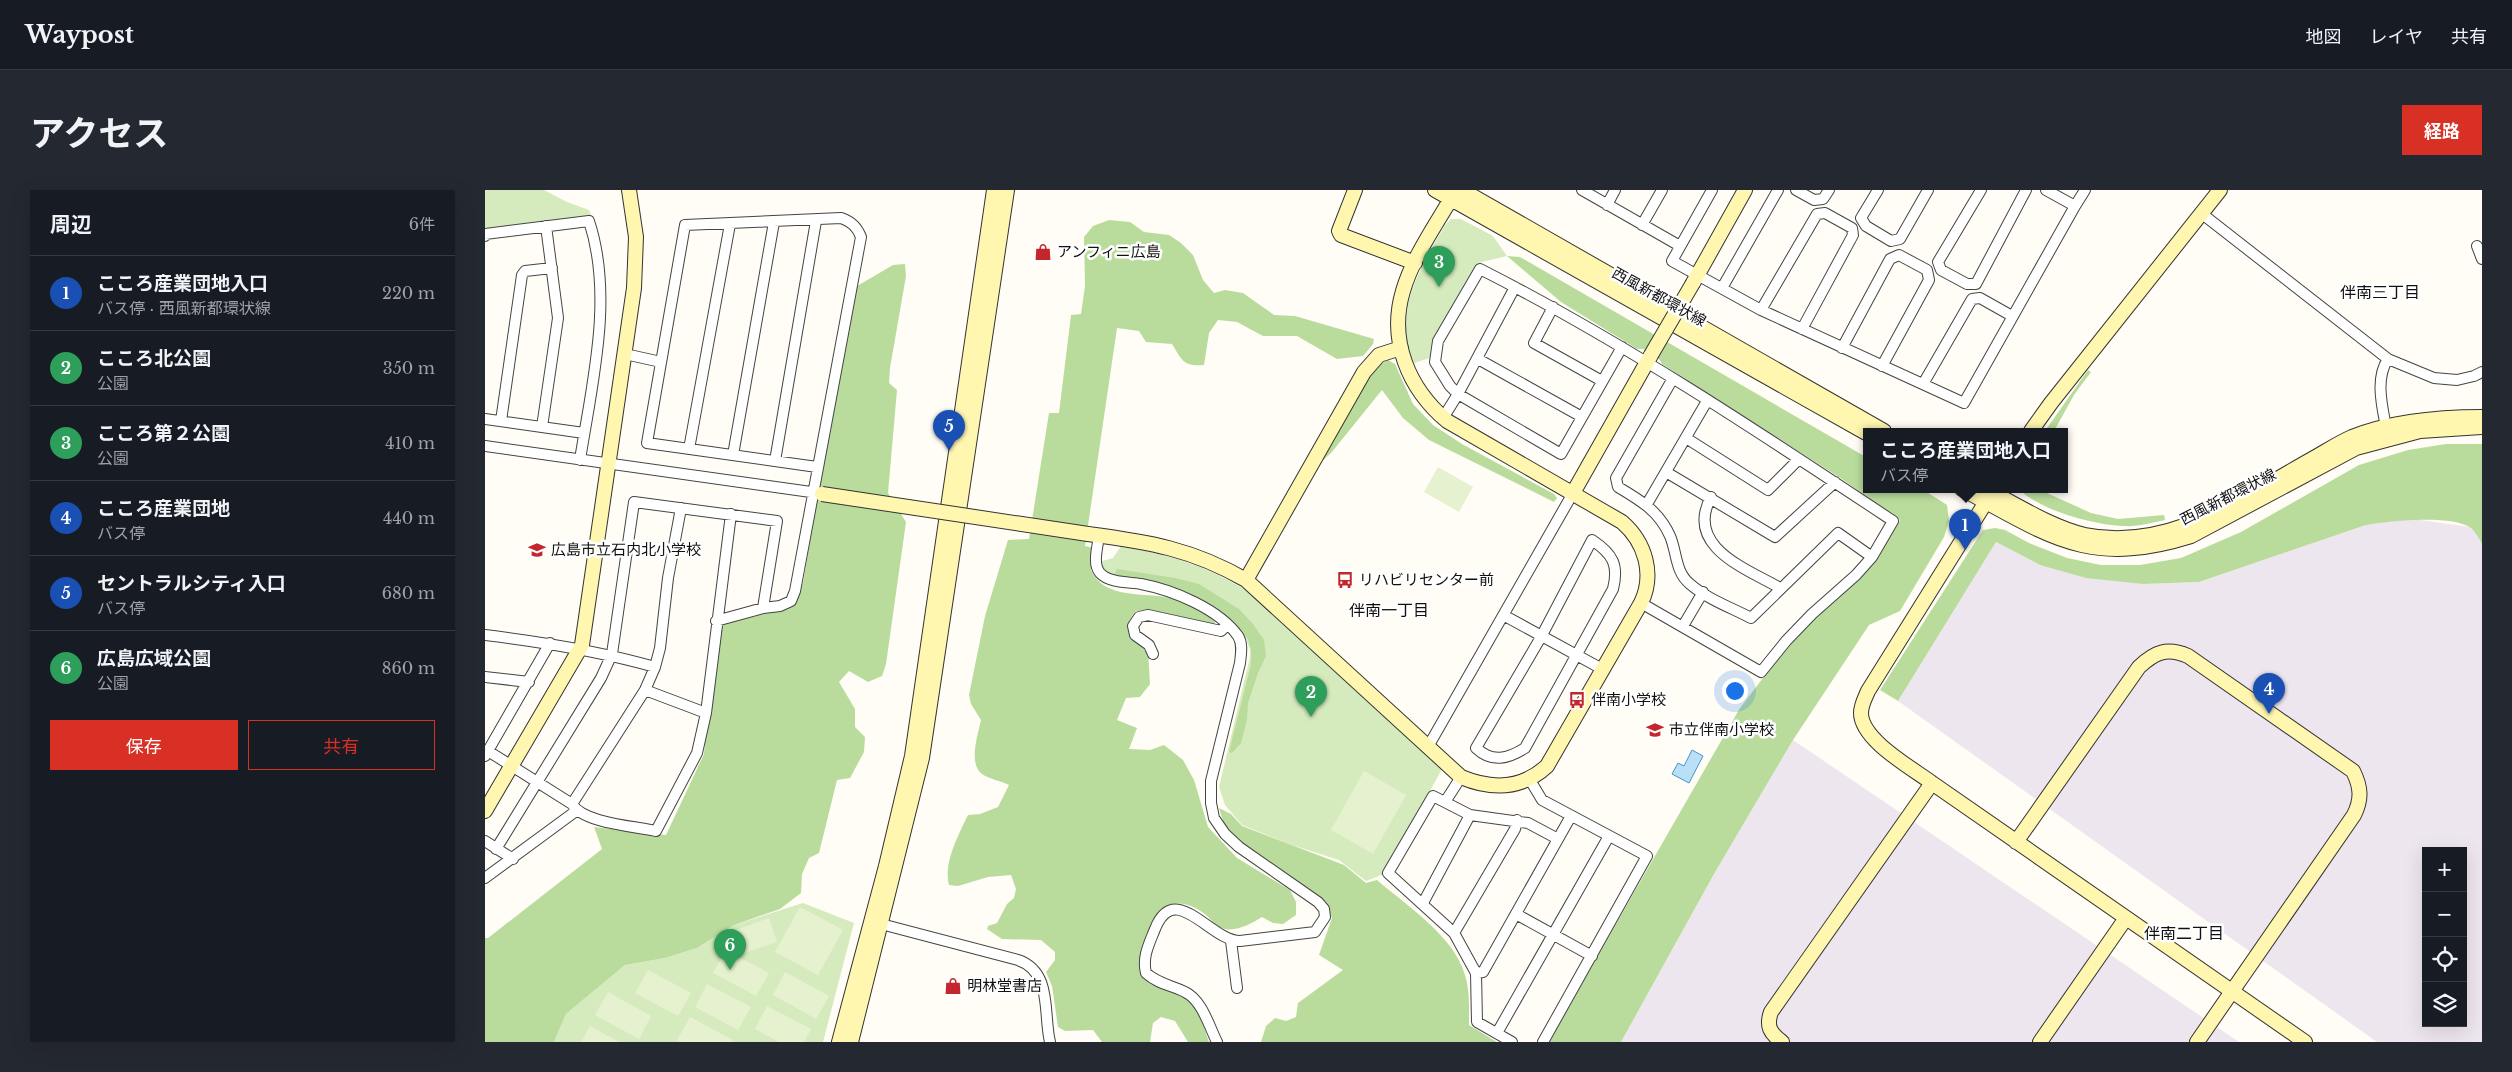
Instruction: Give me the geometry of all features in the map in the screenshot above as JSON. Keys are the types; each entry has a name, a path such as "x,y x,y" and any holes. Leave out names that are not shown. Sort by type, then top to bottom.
{"street":[{"path":"485,810 581,648 636,268 635,222 629,190"},
{"path":"839,1042 912,756 993,190"},
{"path":"851,1042 912,803 927,727 1007,190"},
{"path":"1355,190 1339,231 1341,235 1415,263"},
{"name":"西風新都環状線","path":"1435,190 1456,193 1879,428"},
{"path":"1582,190 1680,246"},
{"path":"1607,205 1615,190"},
{"path":"1643,224 1662,190"},
{"path":"1712,190 1672,261 1695,279 1722,288 1761,310 1964,402 2085,190"},
{"path":"1429,746 1505,616 1745,190"},
{"path":"1722,288 1779,190"},
{"path":"1795,190 1814,200 1823,199 1829,190"},
{"path":"1878,190 1861,218 1866,226 1891,241 1900,239 1928,190"},
{"path":"1981,190 1938,262 1941,270 1967,284 1975,284 2026,190"},
{"path":"2046,190 2075,206"},
{"path":"2033,428 2220,190"},
{"path":"485,446 818,493 1161,545 1187,552 1214,563 1246,580 1461,777 1477,784 1500,786 1529,780 1547,766 1556,755 1641,603 1646,590 1648,571 1640,543 1622,522 1443,418 1417,389 1405,363 1401,348 1399,328 1400,306 1403,292 1415,263 1456,193"},
{"name":"西風新都環状線","path":"1456,193 1863,431"},
{"path":"1761,310 1817,214 1825,213 1852,228 1853,234 1802,329"},
{"path":"2201,213 2388,359 2434,378 2457,380 2482,372"},
{"path":"715,621 763,608 780,606 791,600 818,493 817,467 861,237 858,228 841,218 816,221 685,225 647,443 817,467"},
{"path":"485,236 485,234 589,221 597,247 601,310 580,460"},
{"path":"775,461 816,221"},
{"path":"733,455 774,222"},
{"path":"689,449 730,224"},
{"path":"542,427 558,318 547,226"},
{"path":"2477,246 2482,259"},
{"path":"1842,348 1891,259 1899,255 1927,270 1929,280 1882,366"},
{"path":"501,421 521,275 525,271 552,268"},
{"path":"1622,347 1561,454 1458,394 1450,386 1435,362 1438,341 1480,269 1553,307 1622,347 1649,359 1672,380 1799,459 1893,521 1872,557 1856,575 1786,641 1761,672 1641,603"},
{"path":"1443,418 1478,359 1515,287"},
{"path":"1923,384 1972,299 1980,298 2012,316"},
{"path":"1553,307 1534,343 1602,381"},
{"path":"1246,580 1364,372 1379,355 1401,348"},
{"path":"625,354 661,362"},
{"path":"1478,359 1582,417"},
{"path":"2386,427 2380,390 2383,366 2388,359"},
{"path":"1672,380 1616,478 1618,487 1647,504 1662,520 1670,537 1679,571 1690,584 1751,618 1838,533 1872,557"},
{"path":"1647,504 1707,401"},
{"name":"西風新都環状線","path":"1990,493 2057,525 2083,534 2109,538 2139,538 2190,525 2352,437 2386,427 2448,417 2482,417"},
{"path":"485,419 584,434"},
{"name":"西風新都環状線","path":"1990,493 2052,537 2078,546 2106,550 2134,549 2164,544 2191,536 2356,448 2420,431 2482,427"},
{"path":"1686,438 1768,490 1799,459"},
{"path":"1666,472 1711,497 1775,537 1835,482"},
{"path":"1990,493 1863,702 1861,714 1864,726 1872,738 1932,783 2305,1042"},
{"path":"1711,497 1707,504 1706,520 1707,535 1713,546 1721,554 1780,588"},
{"path":"496,849 535,782 601,678 612,654 634,502 777,521 763,608"},
{"path":"485,878 513,859 574,808 645,690 655,667 660,648 668,578 681,508"},
{"path":"550,642 487,754 600,822 613,822 656,831 697,753 705,713 715,621 731,514"},
{"path":"1093,535 1097,565 1102,575 1170,591 1200,605 1227,625 1239,637 1242,650 1211,782 1211,803 1214,818 1225,834 1239,847 1319,902 1324,909 1325,917 1322,925 1315,932 1231,941 1210,929 1195,915 1175,909 1165,914 1158,924 1145,954 1146,973 1154,981 1185,992 1194,998 1217,1042"},
{"path":"1592,540 1604,548 1613,560 1617,574 1613,589 1525,748 1513,756 1498,759 1483,754 1476,748 1541,636 1592,540"},
{"path":"1683,626 1703,592"},
{"path":"1153,654 1149,645 1135,635 1133,626 1139,617 1148,615 1221,631 1227,625"},
{"path":"1505,616 1604,670"},
{"path":"485,635 550,642 612,654 655,667"},
{"path":"2016,842 2139,667 2151,656 2161,651 2175,650 2188,656 2353,771 2361,793 2357,810 2197,1042"},
{"path":"485,677 529,682"},
{"path":"645,690 705,713"},
{"path":"1445,802 1461,777"},
{"path":"1529,780 1542,800 1647,856 1543,1042"},
{"path":"1783,1042 1773,1035 1769,1027 1771,1012 1932,783"},
{"path":"1512,1042 1477,1022 1476,973 1454,932 1388,873 1433,796 1470,815 1528,823 1558,839"},
{"path":"1423,903 1470,815"},
{"path":"1476,973 1483,972 1571,816"},
{"path":"1454,932 1515,829 1517,820"},
{"path":"1497,1033 1609,836"},
{"path":"485,841 513,859"},
{"path":"1516,914 1592,956"},
{"path":"2040,1042 2126,918"},
{"path":"881,924 1018,960 1029,965 1039,977 1043,988 1051,1042"},
{"path":"1231,941 1237,988"}],"shaded area":[{"path":"2393,520 2420,520 2470,527 2478,536 2482,544 2482,1042 2377,1042 1898,701 1996,542 2040,565 2143,584 2199,582 2366,525"},
{"path":"1793,740 2239,1042 1621,1042 1714,874"}],"green space":[{"path":"485,190 544,190 567,202 589,210 592,217 485,230"},
{"path":"1451,219 1461,219 1493,236 1507,256 1478,263 1435,342 1433,357 1414,363 1408,349 1407,309 1422,266 1445,225"},
{"path":"1109,220 1130,222 1144,232 1169,235 1181,243 1193,255 1203,280 1214,293 1225,290 1243,293 1274,315 1295,316 1374,339 1373,344 1363,356 1337,359 1297,336 1263,336 1237,322 1218,320 1209,333 1204,365 1192,365 1184,361 1172,344 1146,342 1139,331 1117,328 1085,546 1094,548 1091,570 1097,580 1105,586 1126,593 1177,599 1200,610 1215,622 1214,625 1148,610 1136,611 1131,617 1128,629 1132,638 1148,650 1150,684 1140,697 1126,698 1117,720 1137,728 1129,749 1150,750 1164,745 1183,760 1194,780 1208,827 1237,858 1290,890 1296,902 1296,915 1283,924 1273,923 1262,917 1236,929 1224,929 1217,926 1199,910 1181,904 1168,905 1158,914 1153,922 1141,951 1142,970 1155,985 1180,994 1191,1002 1201,1018 1209,1042 1188,1042 1175,1021 1161,1017 1153,1023 1150,1042 1102,1042 1093,1030 1065,1031 1058,1027 1052,986 1046,972 1055,960 1055,952 1041,940 1002,939 987,929 988,926 997,923 1007,904 1014,898 1016,889 1011,875 988,877 958,886 949,885 948,867 950,858 968,815 980,814 998,807 1009,785 985,776 978,769 975,748 981,720 971,704 969,695 985,616 1008,540 1029,539 1049,413 1059,413 1071,315 1081,314 1085,286 1084,237 1093,226"},
{"path":"1507,256 1520,257 1863,455 1863,493 1928,493 1947,505 1949,521 1944,537 1900,611 1869,625 1793,740 1714,874 1621,1042 1548,1042 1740,708 1776,661 1816,617 1853,585 1871,566 1900,520 1842,479 1662,364 1652,352 1645,349 1637,349 1561,302"},
{"path":"905,264 906,276 890,368 889,383 897,390 888,493 906,522 886,664 882,676 868,682 849,671 839,682 855,709 855,727 865,737 864,752 850,778 837,780 819,853 809,858 802,874 801,893 780,909 734,925 697,948 665,958 625,965 566,1014 554,1042 485,1042 485,938 488,938 602,849 594,827 666,835 704,754 715,626 794,601 803,583 852,289 893,265"},
{"path":"1388,360 1395,364 1413,404 1433,425 1462,444 1554,494 1557,498 1554,502 1429,440 1403,418 1382,390 1331,453 1321,462 1374,368"},
{"path":"2088,370 2091,372 2074,395 2056,428 2047,428"},
{"path":"2446,444 2482,444 2482,544 2471,528 2450,521 2389,522 2366,525 2199,582 2143,584 2086,578 2040,565 1996,542 1898,701 1880,690 1983,530 1995,528 2005,530 2029,543 2067,558 2101,565 2140,565 2181,558 2241,532 2359,465 2408,450"},
{"path":"1438,467 1473,487 1459,512 1424,492"},
{"path":"2024,493 2047,493 2091,513 2118,519 2164,515 2165,520 2128,526 2098,523 2053,510"},
{"path":"1121,546 1158,554 1194,565 1228,580 1260,600 1442,769 1384,874 1366,881 1339,860 1292,845 1242,825 1225,805 1219,787 1250,657 1250,650 1245,637 1201,602 1104,573 1099,562 1113,558"},
{"path":"1117,569 1175,578 1199,584 1239,609 1264,640 1266,656 1248,703 1247,720 1241,743 1232,753 1229,752 1251,664 1251,649 1248,639 1224,617 1140,580 1114,575"},
{"path":"1364,771 1406,795 1373,854 1331,830"},
{"path":"1219,808 1231,814 1242,826 1344,865 1366,883 1377,880 1415,911 1451,947 1459,961 1468,987 1469,1025 1497,1042 1261,1042 1266,1026 1275,1018 1286,1021 1296,1017 1298,1003 1343,970 1319,955 1332,918 1326,902 1235,838 1225,827"},
{"path":"803,903 854,923 823,1042 554,1042 566,1014 625,965 665,958 697,948 734,925"},
{"path":"800,907 843,930 818,975 775,952"},
{"path":"769,918 777,942 744,953 736,930"},
{"path":"726,950 769,973 756,996 713,973"},
{"path":"648,970 691,993 678,1016 635,993"},
{"path":"785,972 829,996 816,1019 773,995"},
{"path":"707,984 751,1007 738,1030 695,1007"},
{"path":"608,992 651,1016 639,1039 595,1015"},
{"path":"767,1006 811,1029 804,1042 779,1042 755,1029"},
{"path":"690,1017 733,1040 732,1042 681,1042 677,1040"},
{"path":"590,1026 619,1042 581,1042"}],"water":[{"path":"1692,750 1703,756 1689,783 1672,774 1678,763 1684,766"}],"place":[{"name":"アンフィニ広島","path":"1043,252"},
{"name":"こころ第２公園","path":"1439,287"},
{"name":"セントラルシティ入口","path":"949,451"},
{"name":"広島市立石内北小学校","path":"537,550"},
{"name":"こころ産業団地入口","path":"1965,550"},
{"name":"リハビリセンター前","path":"1345,580"},
{"name":"伴南小学校","path":"1577,700"},
{"name":"こころ産業団地","path":"2269,714"},
{"name":"こころ北公園","path":"1311,717"},
{"name":"市立伴南小学校","path":"1655,730"},
{"name":"広島広域公園","path":"730,970"},
{"name":"明林堂書店","path":"953,986"}],"district":[{"name":"伴南三丁目","path":"2380,292"},
{"name":"伴南一丁目","path":"1389,610"},
{"name":"伴南二丁目","path":"2184,933"}]}
